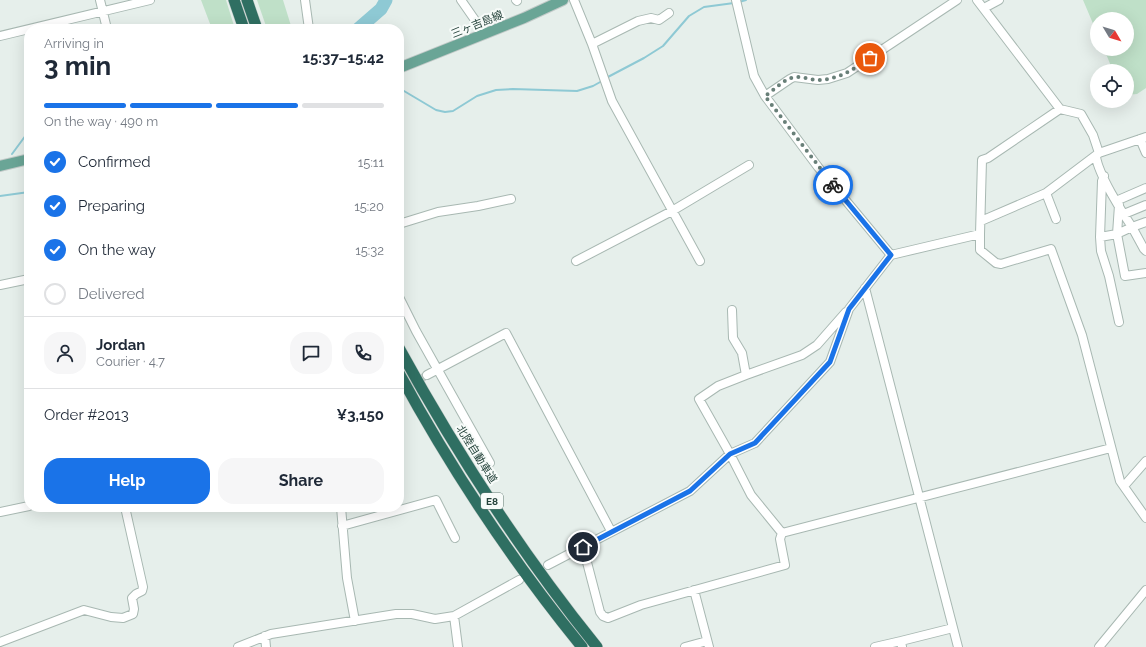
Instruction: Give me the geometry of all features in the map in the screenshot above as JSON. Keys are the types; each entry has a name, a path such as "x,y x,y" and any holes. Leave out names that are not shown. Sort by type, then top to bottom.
{"highway":[{"path":"234,0 242,24"},
{"path":"247,0 254,24"},
{"name":"北陸自動車道","path":"404,357 445,428 483,489 532,560 597,647"},
{"name":"E8","path":"404,382 473,495 539,591 582,647"}],"main road":[{"name":"三ヶ吉島線","path":"404,66 524,18 563,0"},
{"path":"0,166 24,161"}],"street":[{"path":"100,0 106,24"},
{"path":"52,24 150,0"},
{"path":"304,0 308,24"},
{"path":"461,0 484,33"},
{"path":"574,0 592,44 612,101 700,261"},
{"path":"736,0 754,76 765,96 818,167 891,255"},
{"path":"765,96 794,77 818,80 828,79 847,73 957,0"},
{"path":"977,0 1060,108 1081,114 1093,135 1098,155 1097,162 1124,214 1146,251"},
{"path":"984,8 999,0"},
{"path":"592,44 631,23 651,18 659,20 668,13"},
{"path":"0,36 24,30"},
{"path":"1060,108 988,158 982,160 980,250 996,263 1001,264 1050,249 1082,335 1120,482 1146,518"},
{"path":"981,221 1046,193 1098,155 1143,138 1146,153"},
{"path":"576,261 672,211 749,165"},
{"path":"1104,176 1102,181 1101,251 1109,276 1119,322"},
{"path":"1118,203 1146,188"},
{"path":"1046,193 1056,220"},
{"path":"404,222 438,212 511,199"},
{"path":"1118,203 1117,234 1125,276 1146,273"},
{"path":"1124,214 1146,205"},
{"path":"1100,237 1117,234 1146,222"},
{"path":"782,533 751,495 699,399 718,386 802,355 817,345 849,309 891,255 980,234"},
{"path":"0,285 24,280"},
{"path":"865,288 958,647"},
{"path":"404,306 490,464"},
{"path":"548,564 690,491 730,454 755,443 830,362 849,309"},
{"path":"732,310 733,338 742,353 746,375"},
{"path":"427,375 506,334 611,531"},
{"path":"782,533 1111,448"},
{"path":"1124,486 1146,461"},
{"path":"404,509 436,500 455,538"},
{"path":"0,512 24,507"},
{"path":"0,642 84,610 111,617 123,618 133,614 134,609 132,598 142,591 143,588 126,512"},
{"path":"341,512 347,578 355,621"},
{"path":"342,526 393,512"},
{"path":"583,547 600,612 603,616 608,618 641,605 786,564 780,538 782,533"},
{"path":"238,647 271,634 396,614 412,614 435,619 454,616 519,580"},
{"path":"685,647 708,644 694,590"},
{"path":"1099,647 1146,590"},
{"path":"454,616 458,647"},
{"path":"875,647 901,644 953,628"},
{"path":"265,636 266,647"}],"green space":[{"path":"201,0 226,0 233,24 210,24"},
{"path":"257,0 283,0 290,24 265,24"},
{"path":"1083,0 1146,0 1146,88 1134,94 1134,64 1110,64 1107,56 1134,56 1134,12 1090,12 1090,16"}],"waterway":[{"path":"364,24 381,9 386,0"},
{"path":"739,2 746,0"},
{"path":"606,78 663,46 689,16 704,7 734,3"},
{"path":"404,91 436,110 445,112 453,111 477,96 496,90 513,89 577,91 593,86 602,81"},
{"path":"12,154 24,138"},
{"path":"0,196 24,193"}],"tunnel":[{"path":"404,390 427,375"}],"way so far":[{"path":"833,185 765,96 794,77 818,80 828,79 847,73 870,58"}],"route":[{"path":"583,547 690,491 730,454 755,443 830,362 849,309 891,255 833,185"}]}
